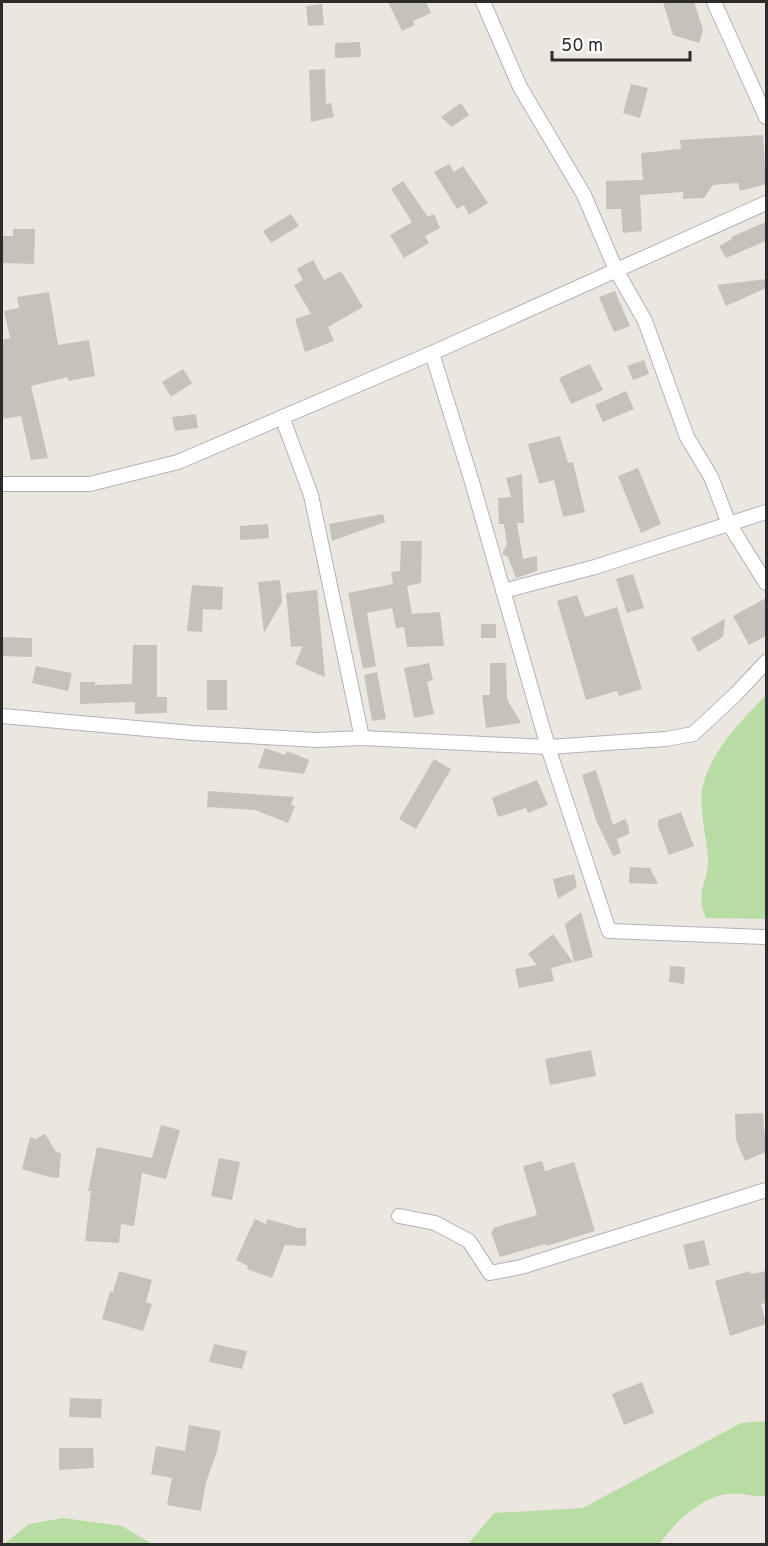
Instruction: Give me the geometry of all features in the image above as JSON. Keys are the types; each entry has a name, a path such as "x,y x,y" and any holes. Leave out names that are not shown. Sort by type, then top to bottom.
{"street":[{"path":"483,2 520,87 584,195 615,270 645,321 687,438 711,477 729,524 766,584"},
{"path":"714,2 766,117"},
{"path":"2,484 90,484 178,462 432,353 766,203"},
{"path":"432,353 548,747 609,931 766,937"},
{"path":"282,417 311,495 362,738"},
{"path":"503,591 595,567 766,512"},
{"path":"2,716 192,733 318,740 362,738 548,747 666,740 693,734 766,662"},
{"path":"399,1216 435,1223 469,1241 490,1273 521,1267 766,1190"}],"green space":[{"path":"766,695 766,919 706,918 701,900 708,867 702,812 703,785 707,772 721,748 738,725"},
{"path":"766,1421 766,1496 729,1494 710,1499 681,1519 660,1544 468,1544 494,1513 583,1508 741,1423"},
{"path":"63,1518 122,1526 152,1544 4,1544 29,1524"}],"building":[{"path":"388,2 426,2 431,13 413,21 415,25 402,31"},
{"path":"663,2 694,2 703,30 699,43 673,35"},
{"path":"322,4 324,25 308,26 306,6"},
{"path":"360,42 361,57 335,58 335,43"},
{"path":"325,69 326,104 331,103 334,117 311,122 309,70"},
{"path":"631,84 648,88 640,118 623,113"},
{"path":"461,103 469,115 452,127 441,117"},
{"path":"763,135 766,184 740,191 738,183 713,185 704,198 683,199 683,192 640,195 642,231 623,233 621,209 606,209 606,181 643,180 641,153 681,149 680,140"},
{"path":"449,164 454,172 463,166 488,203 469,215 464,205 457,209 434,172"},
{"path":"403,181 428,217 434,214 440,228 425,236 429,243 404,258 390,235 412,222 391,189"},
{"path":"291,214 299,226 271,243 263,231"},
{"path":"766,222 766,241 726,258 719,246 732,239 731,237"},
{"path":"13,229 35,229 34,264 2,263 2,236 13,236"},
{"path":"313,260 324,280 341,271 363,307 328,327 334,341 305,352 295,319 311,314 294,285 303,280 297,269"},
{"path":"766,279 766,288 726,306 717,285"},
{"path":"615,291 630,326 614,332 599,297"},
{"path":"49,292 58,345 89,340 95,376 68,381 68,377 31,386 48,458 31,460 21,416 2,419 2,340 10,338 4,311 19,308 17,297"},
{"path":"644,360 649,374 633,380 627,366"},
{"path":"590,364 603,390 571,404 559,378"},
{"path":"183,369 192,383 171,397 162,382"},
{"path":"626,391 634,409 603,422 595,405"},
{"path":"196,414 198,428 175,431 172,417"},
{"path":"560,436 568,463 573,462 585,512 563,517 554,480 539,484 528,444"},
{"path":"638,468 661,524 641,533 618,476"},
{"path":"522,474 524,523 517,523 523,559 537,556 537,571 516,578 508,557 502,554 507,544 504,524 499,524 498,498 511,497 506,478"},
{"path":"383,514 385,522 332,541 329,524"},
{"path":"268,524 269,538 240,540 240,526"},
{"path":"401,541 422,541 421,583 407,586 412,614 440,612 444,646 407,647 404,627 396,628 392,608 367,613 376,666 363,669 348,593 393,584 391,572 400,571"},
{"path":"633,574 644,608 627,613 616,579"},
{"path":"280,580 282,602 264,633 258,582"},
{"path":"192,585 223,587 222,610 203,609 202,632 187,631"},
{"path":"317,590 325,677 295,664 303,646 291,647 286,593"},
{"path":"577,595 585,617 617,607 642,689 619,696 617,691 586,700 557,601"},
{"path":"766,598 766,636 749,645 733,616"},
{"path":"725,619 723,637 698,652 691,638"},
{"path":"481,624 496,624 496,638 481,638"},
{"path":"2,637 32,638 32,657 2,656"},
{"path":"133,645 157,645 157,697 167,697 167,713 135,714 135,702 80,704 80,682 95,682 95,685 132,684"},
{"path":"429,663 433,680 427,682 434,714 414,718 404,668"},
{"path":"490,663 506,663 507,699 521,723 486,728 482,695 490,695"},
{"path":"36,666 72,673 68,691 32,683"},
{"path":"377,672 386,719 372,721 364,675"},
{"path":"207,680 227,680 227,710 207,710"},
{"path":"265,748 285,755 287,751 309,760 304,774 258,768"},
{"path":"434,759 451,769 416,829 399,819"},
{"path":"596,770 613,825 625,819 629,828 629,834 617,839 621,853 613,856 596,820 582,775"},
{"path":"537,780 548,805 528,813 526,808 498,817 492,798"},
{"path":"208,791 294,797 291,805 295,806 288,823 255,810 207,807"},
{"path":"681,812 694,846 669,855 658,820"},
{"path":"630,867 650,868 658,884 629,883"},
{"path":"574,874 577,887 558,899 553,879"},
{"path":"581,912 593,957 574,962 565,924"},
{"path":"553,934 573,962 551,968 554,981 519,988 515,969 537,965 528,954"},
{"path":"670,966 685,967 684,984 669,982"},
{"path":"591,1050 596,1076 550,1085 545,1059"},
{"path":"763,1113 766,1152 745,1161 736,1140 735,1114"},
{"path":"161,1125 180,1130 166,1179 142,1173 134,1226 121,1224 119,1243 85,1241 91,1191 88,1191 97,1147 152,1158"},
{"path":"45,1134 56,1152 61,1153 59,1178 22,1169 30,1137 36,1139"},
{"path":"219,1158 240,1162 232,1200 211,1196"},
{"path":"542,1161 545,1171 574,1162 595,1231 500,1257 491,1232 493,1228 537,1215 523,1166"},
{"path":"255,1219 266,1224 267,1219 306,1228 306,1246 285,1245 272,1278 247,1269 248,1266 236,1260"},
{"path":"704,1240 710,1265 689,1270 683,1245"},
{"path":"119,1271 152,1280 146,1302 152,1304 143,1331 102,1319 110,1291 113,1292"},
{"path":"750,1271 751,1274 766,1271 766,1303 761,1304 766,1324 730,1336 715,1281"},
{"path":"214,1344 247,1351 242,1369 209,1362"},
{"path":"642,1382 654,1413 624,1425 612,1394"},
{"path":"70,1398 102,1399 101,1418 69,1417"},
{"path":"189,1425 221,1431 217,1451 206,1482 201,1511 167,1505 172,1478 151,1474 156,1446 185,1451"},
{"path":"59,1448 93,1448 94,1468 59,1470"}]}
